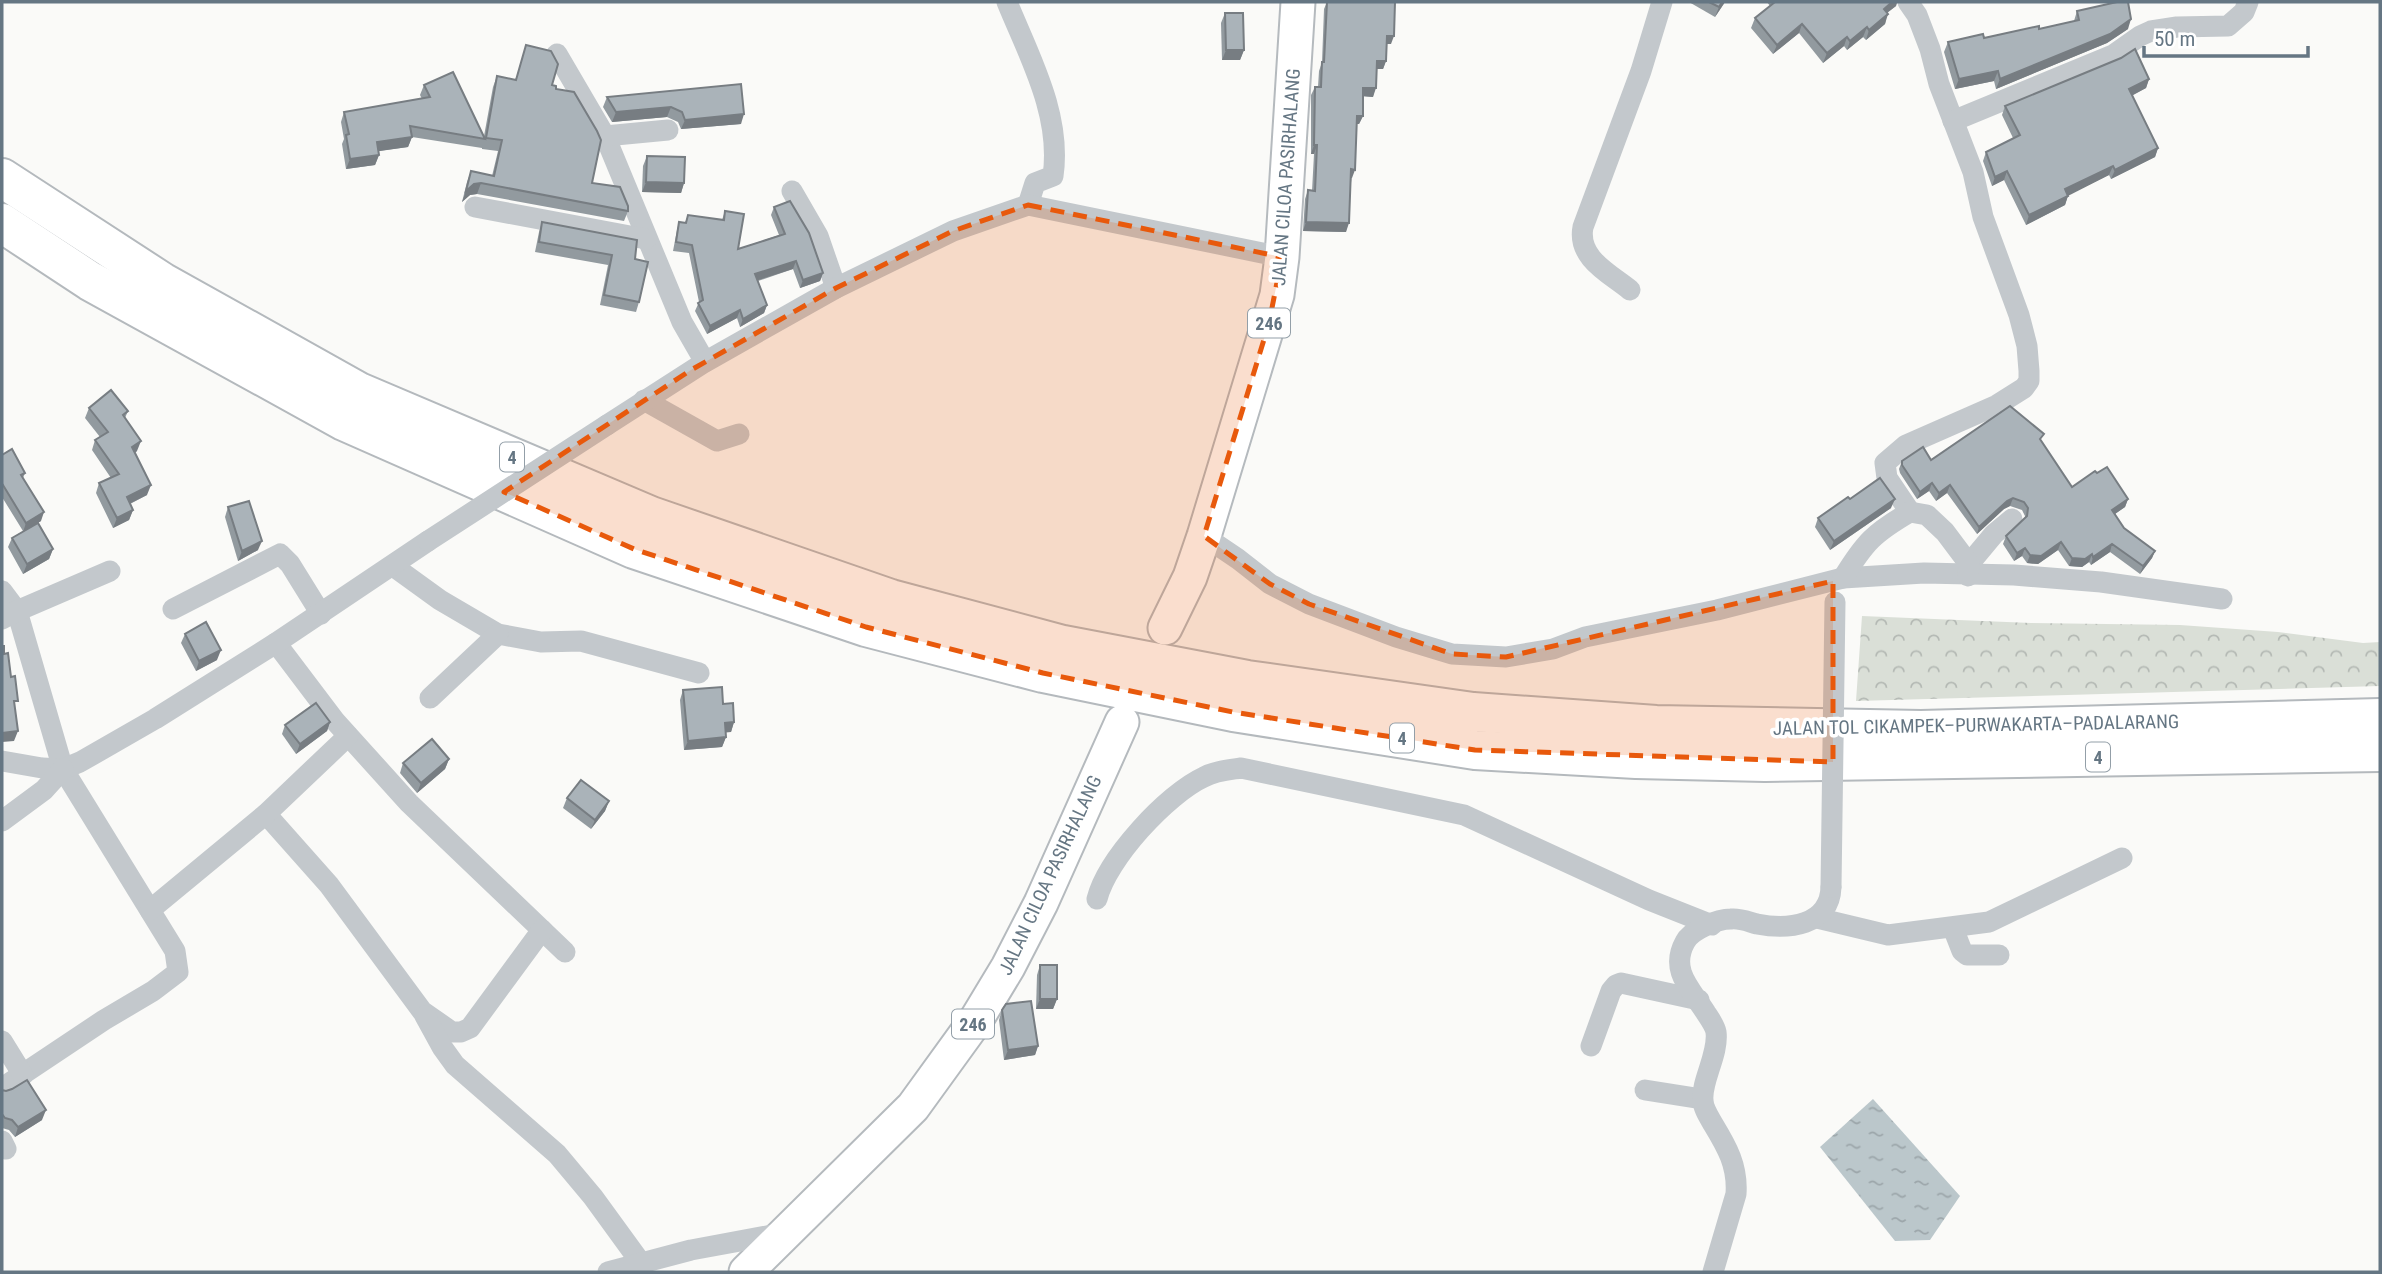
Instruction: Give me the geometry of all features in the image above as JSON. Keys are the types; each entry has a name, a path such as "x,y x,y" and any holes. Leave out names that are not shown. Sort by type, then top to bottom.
{"highway":[{"name":"JALAN TOL CIKAMPEK–PURWAKARTA–PADALARANG","path":"2,178 162,282 359,392 651,516 891,598 1063,645 1247,680 1473,712 1656,726 1921,730 2380,718"},
{"name":"JALAN TOL CIKAMPEK–PURWAKARTA–PADALARANG","path":"2,223 90,281 344,421 634,549 866,627 1043,673 1233,712 1475,750 1636,759 1765,762 2380,752"}],"main road":[{"name":"JALAN CILOA PASIRHALANG","path":"1165,628 1190,577 1204,537 1277,295 1282,257 1298,2"},
{"name":"JALAN CILOA PASIRHALANG","path":"746,1272 913,1107 976,1020 1008,967 1041,903 1122,722"}],"street":[{"path":"1007,2 1052,117 1056,156 1053,176 1035,183 1028,205"},
{"path":"1630,290 1588,256 1581,239 1583,227 1641,71 1662,2"},
{"path":"1908,2 1922,27 1939,84 1973,172 1983,217 2019,315 2027,346 2029,381 1997,405 1906,445 1885,463 1887,478 1910,512"},
{"path":"1953,121 2113,55 2151,31 2177,26 2228,26 2244,12 2248,2"},
{"path":"557,54 605,136 682,322 705,362"},
{"path":"605,136 668,130"},
{"path":"792,191 818,236 836,288"},
{"path":"2,761 63,769 80,762 155,719 276,643 705,362 836,288 953,231 1028,205 1282,257"},
{"path":"475,206 646,239"},
{"path":"644,401 717,441 739,435"},
{"path":"1713,1272 1736,1194 1737,1181 1731,1155 1709,1118 1702,1099 1714,1052 1716,1031 1680,972 1678,960 1685,941 1692,934 1712,925 1733,918 1769,925 1796,924 1817,918 1829,904 1837,587 1861,549 1881,529 1910,512 1927,515 1945,532 1968,570"},
{"path":"1968,570 1994,534 2012,519"},
{"path":"1204,537 1270,584 1309,604 1396,637 1452,653 1506,657 1553,649 1585,637 1717,610 1924,573 1968,570 2101,582 2222,599"},
{"path":"173,610 280,554 321,614"},
{"path":"393,566 440,600 498,635 541,642 581,641 699,673"},
{"path":"9,615 110,571"},
{"path":"2,591 63,769 175,951 178,972 153,991 2,1088"},
{"path":"430,698 498,635"},
{"path":"276,643 348,736 410,803 565,952"},
{"path":"150,910 265,814 348,736"},
{"path":"1097,899 1099,889 1124,850 1154,812 1204,776 1241,768 1464,815 1649,900 1712,925"},
{"path":"2,821 44,790 63,769"},
{"path":"265,814 329,885 422,1011 455,1065 557,1154 593,1196 641,1263"},
{"path":"1817,918 1888,935 1953,929 1989,922 2122,858"},
{"path":"1953,929 1962,951 1967,956 1999,955"},
{"path":"422,1011 452,1032 470,1028 542,930"},
{"path":"1591,1046 1611,991 1620,983 1699,1000"},
{"path":"2,1041 23,1074"},
{"path":"1645,1090 1702,1099"},
{"path":"608,1272 691,1250 785,1232"}],"highlighted area":[{"path":"1028,205 1282,257 1269,323 1204,536 1270,584 1309,604 1452,654 1506,657 1833,581 1833,762 1475,750 1233,712 1043,673 866,627 634,549 504,492 691,370 836,288 953,231"}],"green space":[{"path":"1862,616 2031,623 2180,625 2278,632 2363,643 2380,642 2380,686 1856,701"}],"water":[{"path":"1873,1099 1960,1196 1930,1240 1895,1241 1820,1147"}],"building":[{"path":"1327,2 1395,2 1394,36 1387,36 1386,61 1377,61 1376,88 1363,88 1363,116 1357,116 1349,223 1306,222 1308,190 1315,191 1315,87 1321,87"},
{"path":"1709,2 1722,2 1719,7"},
{"path":"1775,2 1892,2 1884,9 1888,14 1869,30 1867,27 1850,41 1847,37 1827,53 1802,24 1777,45 1755,18"},
{"path":"2128,2 2131,19 2110,34 2000,79 1998,71 1959,79 1948,42 1983,34 1984,38 2039,26 2039,29 2079,20 2077,11"},
{"path":"1225,13 1243,13 1244,50 1226,50"},
{"path":"526,45 551,51 558,64 552,85 556,86 556,89 574,92 601,140 592,183 620,187 628,211 481,183 474,184 466,191 471,171 494,176 502,140 486,138 497,76 516,80"},
{"path":"2135,49 2149,79 2129,89 2158,148 2115,170 2113,166 2065,189 2068,196 2029,215 2007,171 1995,177 1986,152 2020,135 2005,106 2121,58"},
{"path":"453,72 485,139 410,126 412,137 377,142 379,155 350,159 346,135 349,134 344,112 430,97 424,85"},
{"path":"741,84 744,114 685,120 682,112 671,107 616,112 607,97"},
{"path":"647,156 685,157 684,183 646,182"},
{"path":"790,201 809,233 823,273 803,280 796,261 755,274 767,305 743,319 740,310 710,326 698,303 703,300 692,245 676,242 679,222 686,223 688,215 724,220 725,211 744,214 738,249 785,234 774,207"},
{"path":"542,222 637,240 635,259 648,262 639,302 604,295 612,255 539,242"},
{"path":"111,390 128,411 123,415 141,441 132,447 151,485 127,497 133,510 117,518 99,483 119,474 95,440 108,432 89,408"},
{"path":"2010,406 2044,434 2040,439 2072,487 2095,471 2097,473 2107,467 2128,499 2112,510 2124,528 2155,551 2143,566 2112,544 2093,557 2092,554 2085,559 2072,558 2061,542 2041,556 2030,555 2025,548 2017,553 2006,536 2027,516 2028,508 2024,502 2013,498 2007,501 1979,527 1950,485 1939,493 1932,483 1920,492 1902,461 1923,447 1931,460"},
{"path":"12,449 25,473 21,475 44,512 26,523 2,486 2,455"},
{"path":"1880,478 1895,499 1834,541 1818,518"},
{"path":"249,501 262,541 242,551 228,507"},
{"path":"38,523 53,549 27,564 12,538"},
{"path":"206,622 221,650 199,661 185,634"},
{"path":"2,646 4,654 8,653 11,677 15,676 18,701 14,701 18,731 2,733"},
{"path":"722,687 723,704 733,703 734,722 725,723 726,737 688,741 683,690"},
{"path":"316,703 330,722 300,744 285,725"},
{"path":"432,739 449,759 421,783 403,763"},
{"path":"581,780 609,801 595,820 567,798"},
{"path":"1040,965 1057,965 1057,999 1040,999"},
{"path":"1031,1001 1038,1046 1008,1050 1002,1010 1006,1004"},
{"path":"27,1080 46,1110 18,1127 2,1114 2,1090 12,1089"}]}
